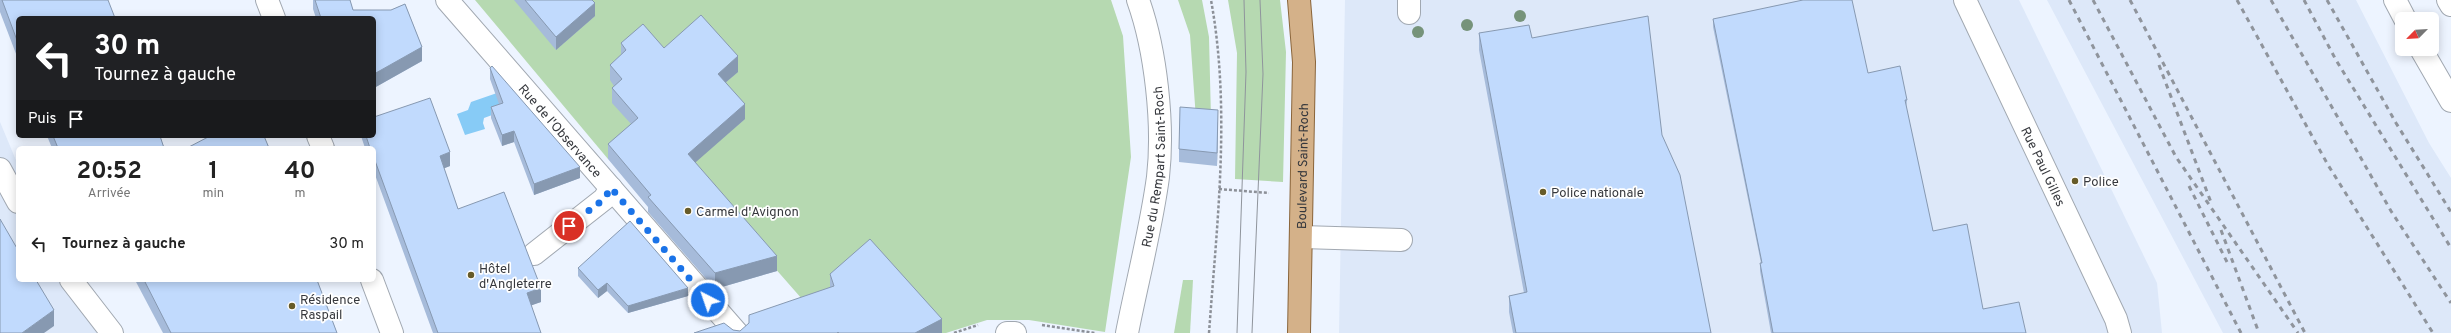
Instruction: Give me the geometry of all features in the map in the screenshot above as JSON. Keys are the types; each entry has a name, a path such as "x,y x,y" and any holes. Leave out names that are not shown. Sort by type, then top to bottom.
{"main road":[{"name":"Boulevard Saint-Roch","path":"1299,0 1304,62 1302,237 1299,333"}],"street":[{"path":"267,0 273,16"},
{"name":"Rue de l'Observance","path":"447,0 737,333"},
{"name":"Rue du Rempart Saint-Roch","path":"1127,333 1158,177 1160,134 1152,50 1138,0"},
{"name":"Rue Paul Gilles","path":"1965,0 2116,319 2120,333"},
{"path":"2395,0 2401,12"},
{"path":"2448,0 2451,5"},
{"path":"2425,56 2451,101"},
{"path":"0,169 16,198"},
{"path":"534,254 604,199 611,188"},
{"path":"1302,237 1401,240"},
{"path":"73,282 112,333"},
{"path":"373,282 392,333"},
{"path":"1007,333 1015,333"}],"path":[{"path":"1209,333 1220,189 1222,118 1219,44 1210,0"},
{"path":"1220,189 1269,193"}],"shaded area":[{"path":"1345,0 2019,0 2157,283 2162,333 1339,333"},
{"path":"2047,0 2356,0 2429,143 2451,178 2451,333 2223,333"},
{"path":"0,122 16,160 16,282 78,282 104,333 0,333"}],"green space":[{"path":"475,0 1111,0 1123,36 1131,157 1105,332 1029,320 987,320 946,333 860,333 809,307 688,169 718,89 738,71 622,94 638,133 608,159"},
{"path":"1178,0 1202,0 1209,37 1211,119 1196,119 1190,35"},
{"path":"1228,0 1280,0 1286,52 1283,182 1235,179 1237,53"},
{"path":"1183,280 1193,280 1190,333 1174,333"}],"water":[{"path":"497,93 503,111 484,118 483,123 485,129 465,135 457,114 468,110 471,102"}],"building":[{"path":"2,0 108,0 114,16 16,16 16,38"},
{"path":"315,0 350,0 353,10 391,10 405,4 422,47 376,73 376,16 320,16"},
{"path":"525,0 592,0 595,3 556,37"},
{"path":"1803,0 1852,0 1868,73 1900,66 1907,100 1905,100 1933,231 1967,224 1983,309 2019,302 2026,333 1773,333 1760,263 1762,263 1713,19"},
{"path":"701,15 738,56 718,74 745,104 688,154 777,256 715,273 648,197 651,195 608,144 638,118 612,88 622,79 610,65 626,50 621,43 643,24 664,48"},
{"path":"1648,16 1662,135 1680,175 1711,333 1516,333 1509,296 1527,292 1479,33 1529,25 1532,38"},
{"path":"492,66 580,167 534,184 514,131 502,135 491,107 503,103 490,68"},
{"path":"430,98 450,152 440,156 458,209 504,192 541,288 527,293 541,333 438,333 376,163 376,146 369,146 367,138 376,138 376,116"},
{"path":"1180,107 1218,110 1217,153 1179,149"},
{"path":"54,138 161,138 163,146 57,146"},
{"path":"206,138 265,138 268,146 191,146"},
{"path":"0,219 16,247 16,282 37,282 54,310 22,333 0,333"},
{"path":"630,221 688,288 628,306 607,283 598,290 578,268"},
{"path":"870,239 942,319 915,333 694,333 724,323 733,330 740,331 749,323 749,315 834,286 830,274"},
{"path":"145,282 318,282 337,333 171,333"}],"tram line":[{"path":"1237,333 1246,72 1244,0"},
{"path":"1252,333 1263,74 1260,0"}],"railway":[{"path":"2069,0 2241,333"},
{"path":"2093,0 2176,157 2298,333"},
{"path":"2130,0 2305,333"},
{"path":"2237,0 2328,165 2433,333"},
{"path":"2271,0 2391,211 2451,303"},
{"path":"2304,0 2336,60 2451,248"},
{"path":"2327,0 2396,123 2451,212"},
{"path":"2159,65 2212,205"},
{"path":"2189,186 2229,266"},
{"path":"2221,230 2259,333"}],"place":[{"name":"Police","path":"2075,181"},
{"name":"Police nationale","path":"1543,192"},
{"name":"Carmel d'Avignon","path":"688,211"},
{"name":"Hôtel d'Angleterre","path":"471,275"},
{"name":"Résidence Raspail","path":"292,306"}],"route":[{"path":"569,226 604,199 611,188 708,300"}]}
